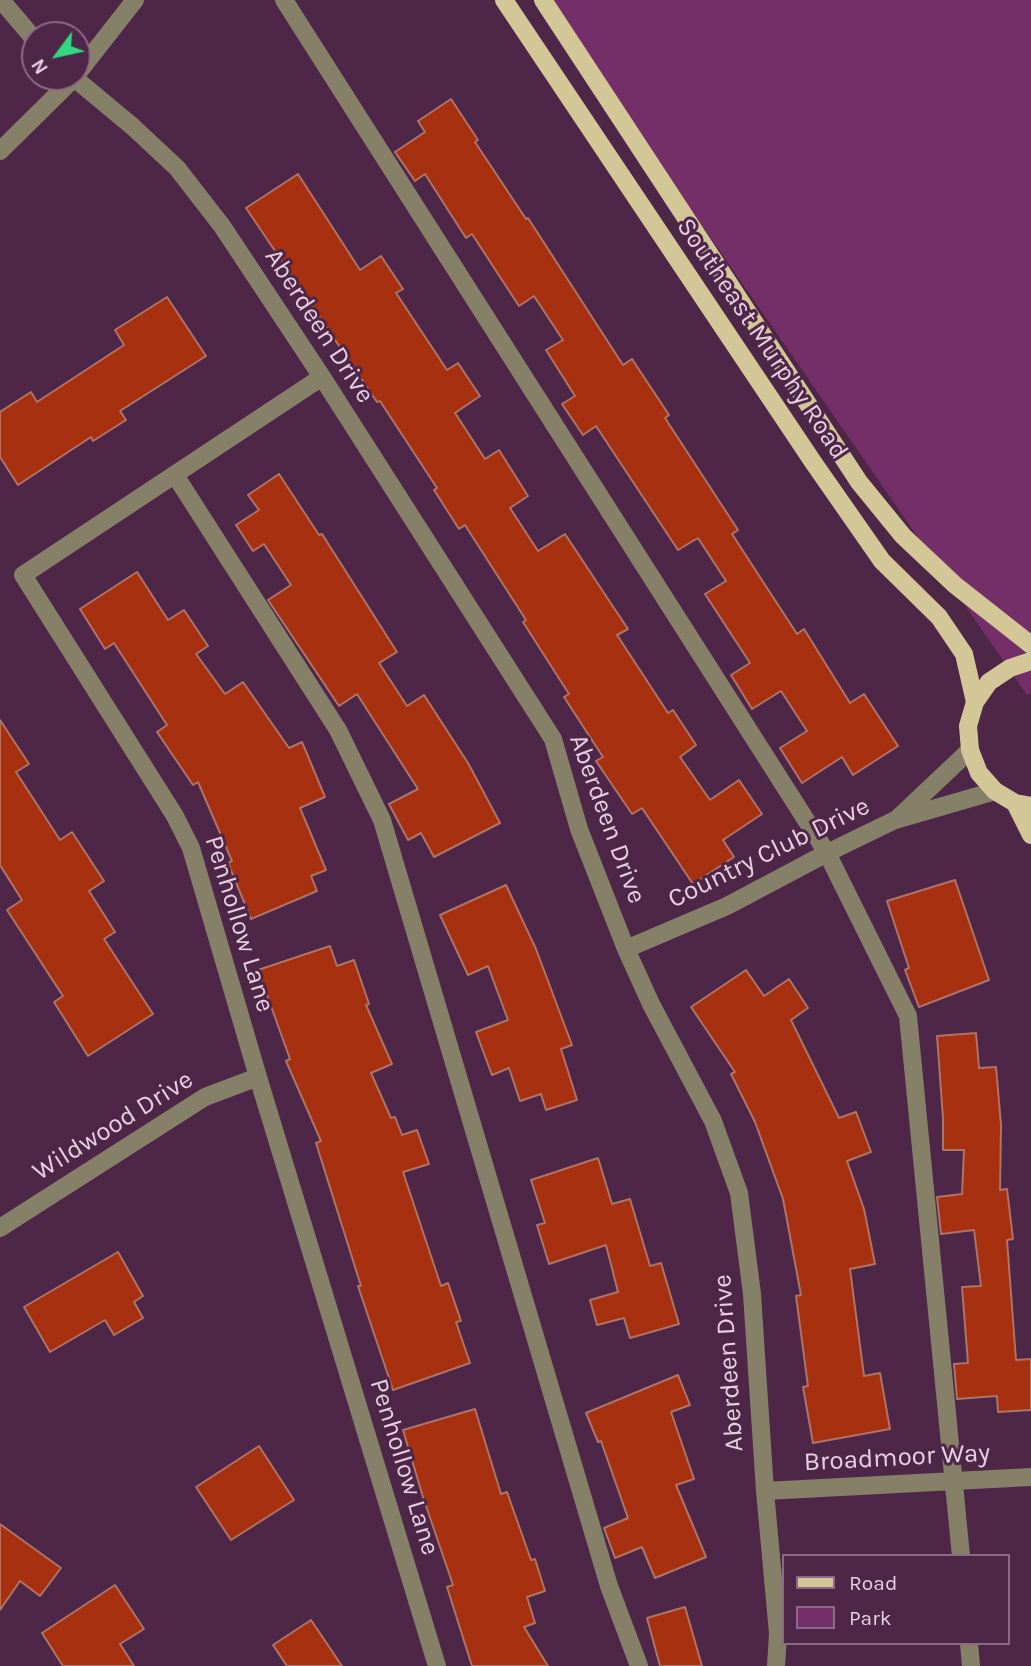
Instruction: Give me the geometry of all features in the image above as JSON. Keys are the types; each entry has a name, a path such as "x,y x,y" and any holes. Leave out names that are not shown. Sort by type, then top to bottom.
{"main road":[{"name":"Southeast Murphy Road","path":"504,0 882,561 939,617 964,654 975,702"},
{"name":"Southeast Murphy Road","path":"543,0 859,482 902,536 955,585 1031,645"},
{"path":"1031,662 1010,667 989,682 975,702 968,726 970,750 979,773 995,791 1023,805 1031,835"}],"street":[{"path":"1,0 21,24"},
{"path":"91,56 135,0"},
{"path":"284,0 827,853 908,1016 961,1554"},
{"name":"Aberdeen Drive","path":"91,90 177,168 222,226 322,377 553,739 579,830 626,949 651,1004 713,1121 739,1193 752,1294 765,1491 778,1633 776,1666"},
{"path":"0,151 60,91"},
{"name":"Penhollow Lane","path":"322,377 23,575 175,816 191,848 437,1666"},
{"path":"175,475 338,730 382,820 605,1573 639,1666"},
{"name":"Country Club Drive","path":"895,820 970,750"},
{"name":"Country Club Drive","path":"626,949 727,906 895,820 995,791"},
{"name":"Wildwood Drive","path":"0,1228 205,1097 258,1077"},
{"name":"Broadmoor Way","path":"765,1491 1031,1477"},
{"path":"969,1645 971,1666"}],"green space":[{"path":"546,0 1031,0 1031,693 1027,695"}],"building":[{"path":"451,99 478,140 475,142 526,219 528,218 623,365 632,359 669,415 665,418 738,530 732,534 797,634 804,629 850,703 864,694 898,746 853,775 842,757 802,783 780,748 807,731 781,691 752,709 731,675 750,663 705,594 726,581 698,538 678,550 596,426 583,435 562,404 575,396 546,350 563,340 534,296 519,306 472,234 466,238 425,174 415,181 395,152 425,132 418,121"},
{"path":"298,174 360,270 381,256 403,289 396,293 447,370 458,363 480,396 455,413 485,459 499,450 528,496 510,508 538,551 565,534 628,629 617,635 668,713 673,710 696,745 680,757 710,800 739,780 762,814 723,840 734,857 693,884 642,808 632,814 596,761 603,757 564,697 569,694 523,622 526,620 465,525 459,529 434,490 437,488 380,401 377,402 246,208"},
{"path":"167,297 206,356 120,411 126,420 93,441 91,437 18,485 0,457 0,412 31,392 37,402 124,345 115,330"},
{"path":"279,474 319,535 322,534 397,652 379,663 407,706 424,695 468,763 500,823 434,857 421,833 408,840 389,804 418,789 357,694 339,706 268,600 291,585 264,544 253,551 236,525 259,510 248,495"},
{"path":"137,572 168,620 184,610 208,646 196,654 225,694 243,682 289,748 302,742 325,797 300,808 326,870 311,876 317,891 251,919 228,863 232,861 198,782 193,785 157,732 167,725 114,643 105,649 80,609"},
{"path":"0,720 29,764 16,772 60,840 72,832 104,881 89,891 115,932 104,939 153,1014 88,1056 54,1002 63,996 7,910 22,900 0,865"},
{"path":"955,880 989,980 919,1007 905,970 909,968 887,901"},
{"path":"506,885 536,949 572,1045 561,1049 577,1100 546,1110 541,1094 520,1101 509,1068 492,1075 476,1032 508,1020 488,966 468,975 440,915"},
{"path":"330,946 337,966 354,960 369,1004 366,1005 392,1064 371,1073 391,1118 395,1117 402,1135 417,1130 429,1164 403,1172 441,1286 448,1283 461,1321 456,1322 470,1363 393,1390 358,1286 361,1286 316,1143 321,1141 286,1061 290,1059 258,970"},
{"path":"746,970 764,996 789,979 808,1008 791,1020 839,1118 856,1112 871,1152 847,1161 864,1209 875,1264 850,1269 864,1376 880,1373 890,1429 813,1443 803,1387 808,1386 796,1296 801,1295 783,1199 755,1122 731,1074 735,1072 691,1007"},
{"path":"976,1033 979,1068 996,1067 1001,1125 1000,1190 1007,1189 1013,1239 1007,1240 1016,1360 1031,1359 1031,1410 998,1412 997,1396 957,1399 954,1364 968,1363 962,1287 981,1286 974,1230 941,1234 937,1197 962,1194 964,1150 943,1150 937,1036"},
{"path":"598,1158 612,1204 630,1199 650,1266 661,1263 679,1324 630,1338 624,1318 597,1325 590,1300 618,1292 606,1245 549,1264 537,1225 545,1223 531,1180"},
{"path":"118,1252 143,1296 134,1302 143,1318 114,1335 105,1320 50,1352 24,1307"},
{"path":"678,1375 690,1405 671,1412 694,1479 676,1485 706,1557 655,1578 642,1547 615,1558 604,1528 628,1518 601,1441 598,1442 586,1413"},
{"path":"475,1409 501,1494 507,1492 531,1560 535,1559 545,1591 527,1597 535,1623 524,1627 548,1666 472,1666 447,1587 453,1585 403,1430"},
{"path":"259,1446 294,1500 231,1540 196,1487"},
{"path":"0,1524 61,1568 40,1596 20,1581 0,1610"},
{"path":"115,1585 144,1629 120,1644 134,1666 63,1666 42,1633"},
{"path":"685,1607 702,1666 660,1666 647,1618"},
{"path":"311,1620 342,1666 287,1666 273,1645"}]}
